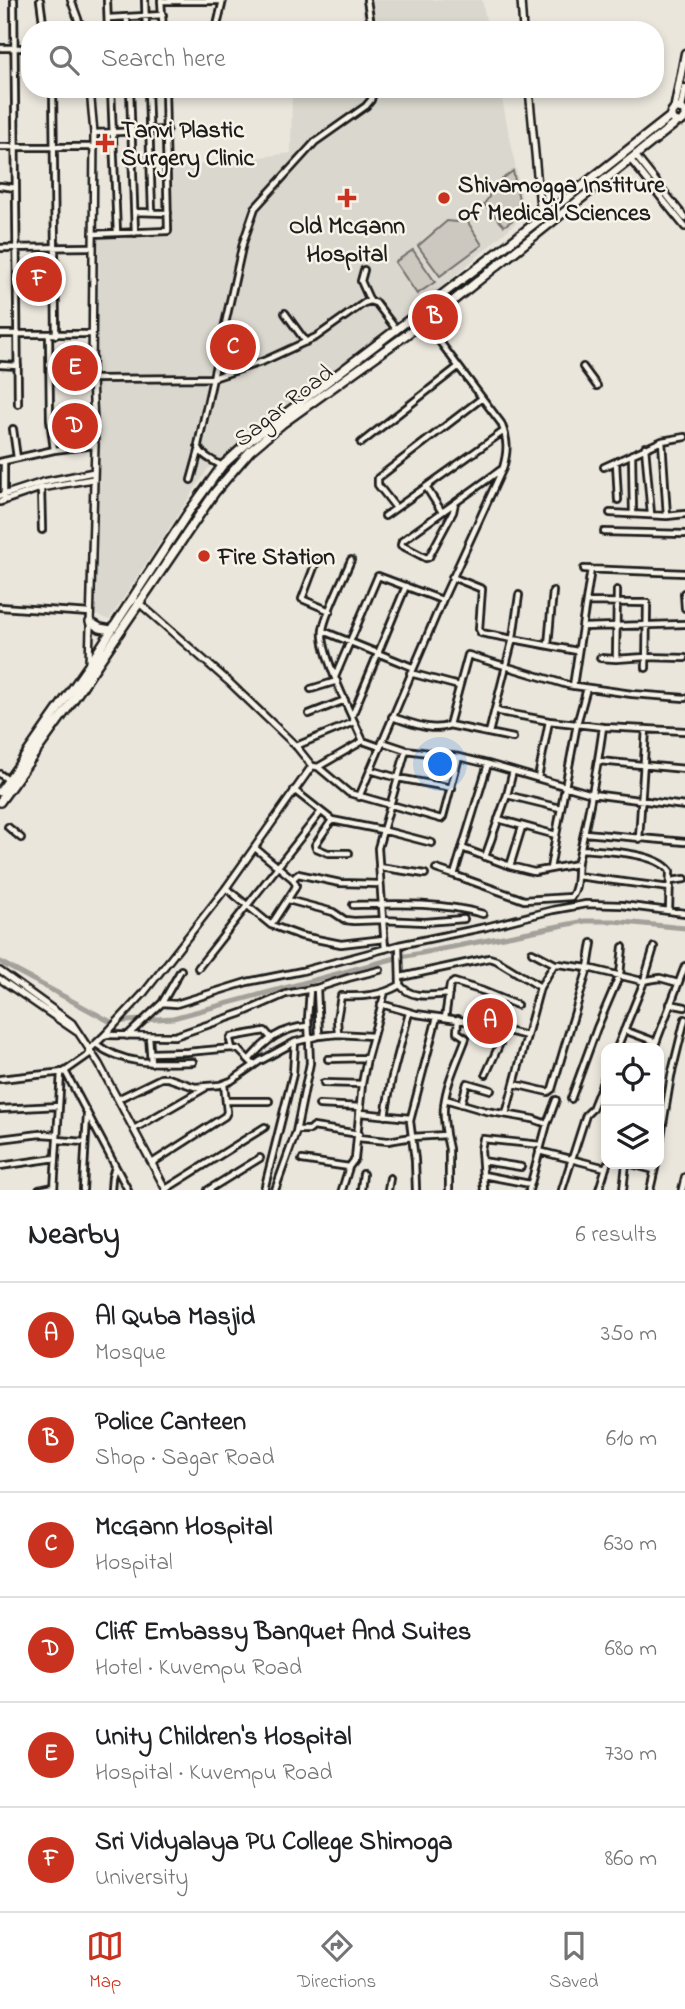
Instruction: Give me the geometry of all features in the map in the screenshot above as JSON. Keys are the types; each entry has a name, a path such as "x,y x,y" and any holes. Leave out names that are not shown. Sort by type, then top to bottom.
{"highway":[{"name":"Sagar Road","path":"0,792 111,630 215,492 250,451 282,424 425,322 632,157 680,115"},
{"name":"Sagar Road","path":"0,802 90,674 188,513 222,466 252,439 680,115"},
{"path":"90,617 100,628 111,630"}],"main road":[{"path":"71,0 79,21"},
{"path":"521,0 522,21"},
{"path":"680,115 685,52"},
{"path":"680,115 685,88"},
{"path":"90,674 95,445 92,379 94,133 91,98"},
{"path":"530,98 541,218"},
{"path":"632,157 685,218"},
{"path":"632,157 685,227"},
{"path":"2,499 93,475"},
{"path":"2,499 43,482 93,475"},
{"path":"90,1051 143,993 226,888 294,790 315,766 228,681 135,600"},
{"path":"0,971 72,1023 100,1064 166,1189"},
{"path":"0,979 77,1032"},
{"path":"682,1190 685,1177"}],"street":[{"path":"14,0 18,404"},
{"path":"40,0 43,21"},
{"path":"107,0 109,21"},
{"path":"145,0 146,21"},
{"path":"163,21 161,0 222,1 218,21"},
{"path":"367,0 370,21"},
{"path":"109,18 163,15"},
{"path":"0,48 21,48"},
{"path":"53,98 56,335"},
{"path":"111,98 117,233"},
{"path":"130,98 135,233"},
{"path":"148,98 152,212"},
{"path":"93,234 168,231 165,98"},
{"path":"191,480 243,243 255,208 315,142 366,106 372,98"},
{"path":"94,133 167,130"},
{"path":"0,147 94,147"},
{"path":"0,186 16,188"},
{"path":"135,212 168,213"},
{"path":"0,248 92,247"},
{"path":"364,270 361,281 370,301"},
{"path":"92,379 213,378 264,361 306,342 370,301 376,303 396,329"},
{"path":"285,313 306,342"},
{"path":"359,797 411,670 503,468 508,450 507,436 501,424 425,322"},
{"path":"0,334 92,334"},
{"path":"50,335 50,419 54,450"},
{"path":"0,365 18,366"},
{"path":"361,443 458,367"},
{"path":"583,367 597,386"},
{"path":"396,508 378,485 378,478 482,398"},
{"path":"13,429 17,458"},
{"path":"385,516 504,430"},
{"path":"604,467 645,447 662,441 685,438"},
{"path":"662,441 667,516"},
{"path":"2,499 2,461 95,445"},
{"path":"645,447 651,514"},
{"path":"199,450 222,466"},
{"path":"632,454 633,514"},
{"path":"616,462 618,500"},
{"path":"455,503 453,512 429,557 426,558 401,545 402,541 503,468"},
{"path":"426,486 442,512"},
{"path":"41,488 42,530"},
{"path":"610,513 667,516 685,514"},
{"path":"604,531 685,534"},
{"path":"351,560 323,631 326,651 336,679 363,741"},
{"path":"316,562 302,599 330,611"},
{"path":"584,569 685,573"},
{"path":"573,686 591,569"},
{"path":"311,689 336,679 377,577 442,600"},
{"path":"452,577 482,589 480,631 577,651"},
{"path":"296,746 353,719 406,586"},
{"path":"616,659 617,590"},
{"path":"548,645 553,591"},
{"path":"684,593 685,608"},
{"path":"489,733 513,638 519,595"},
{"path":"587,602 647,603 646,668"},
{"path":"0,607 90,617"},
{"path":"583,627 685,624"},
{"path":"323,631 351,641 411,670 459,686"},
{"path":"449,725 468,655 573,686 685,698"},
{"path":"600,658 685,658"},
{"path":"550,869 577,724 587,688"},
{"path":"309,714 345,700"},
{"path":"496,710 550,721 603,727 685,731"},
{"path":"392,718 438,728 449,725 513,738"},
{"path":"538,779 550,721"},
{"path":"436,869 524,900 574,895 578,876 577,864 603,727"},
{"path":"639,839 646,729"},
{"path":"459,757 441,819 349,793 315,766 363,741 459,757 592,794 685,806"},
{"path":"385,949 379,848 406,750"},
{"path":"598,761 685,769"},
{"path":"454,875 488,764"},
{"path":"370,770 452,788"},
{"path":"485,857 513,771"},
{"path":"0,774 8,779"},
{"path":"294,790 332,820 432,843"},
{"path":"507,795 561,808"},
{"path":"198,968 320,813"},
{"path":"498,819 556,835"},
{"path":"332,820 315,845 316,848 328,853 349,853"},
{"path":"510,866 522,826"},
{"path":"8,827 21,838"},
{"path":"585,833 685,842"},
{"path":"255,848 293,879 296,885 271,925"},
{"path":"462,848 534,872 577,864"},
{"path":"581,849 632,854 666,866 670,871 669,911"},
{"path":"379,867 425,874"},
{"path":"293,879 300,873 340,883 380,884"},
{"path":"578,876 670,885 685,879"},
{"path":"226,888 271,925 301,936 341,943 384,939"},
{"path":"288,900 333,912 349,921 425,922 464,919"},
{"path":"162,1003 176,1004 247,982 586,904 621,905 685,914"},
{"path":"353,905 425,906 483,914"},
{"path":"514,1084 548,1092 552,1089 588,968 592,943"},
{"path":"399,947 400,985 405,991 414,995 449,994"},
{"path":"570,1100 620,974 623,947"},
{"path":"619,1043 644,981 654,947"},
{"path":"533,952 556,964 620,974 644,981 660,978 678,983"},
{"path":"401,977 489,958 540,987"},
{"path":"506,1114 540,987 556,964"},
{"path":"656,1043 685,966"},
{"path":"126,1037 162,1003 181,970"},
{"path":"105,1035 175,1036 242,1013 286,994 380,970"},
{"path":"445,1017 450,985 454,982 483,990 517,1005"},
{"path":"338,1034 340,997 364,997 400,985"},
{"path":"317,988 319,1036"},
{"path":"275,1190 297,1130 310,1063 310,989"},
{"path":"342,1190 349,1167 355,1159 362,1084 385,992"},
{"path":"382,1004 410,1013 458,1019 527,1036"},
{"path":"670,1004 685,1007"},
{"path":"384,1116 410,1013"},
{"path":"416,1190 410,1118 437,1017"},
{"path":"449,1190 445,1099 466,1038 457,1032 458,1019"},
{"path":"664,1114 685,1019"},
{"path":"248,1060 282,1031 308,1026"},
{"path":"486,1074 506,1030"},
{"path":"624,1030 651,1043"},
{"path":"232,1048 231,1037 265,1031 271,1038"},
{"path":"118,1099 161,1077 188,1086 224,1084 295,1042 319,1036 372,1036"},
{"path":"149,1037 151,1063"},
{"path":"264,1190 293,1074 295,1042"},
{"path":"96,1044 114,1055 136,1062 193,1062"},
{"path":"151,1053 232,1048 239,1050 254,1065"},
{"path":"0,1079 63,1071 90,1051"},
{"path":"328,1059 367,1058"},
{"path":"39,1190 54,1189 63,1071"},
{"path":"63,1071 128,1190"},
{"path":"324,1083 362,1084"},
{"path":"461,1104 467,1083 491,1090"},
{"path":"152,1163 225,1116 224,1084"},
{"path":"562,1190 586,1115 592,1109 601,1086"},
{"path":"134,1129 206,1087"},
{"path":"445,1099 547,1124"},
{"path":"483,1175 529,1187 556,1100"},
{"path":"226,1101 269,1101"},
{"path":"319,1105 361,1107"},
{"path":"0,1110 59,1106"},
{"path":"83,1190 88,1113"},
{"path":"361,1113 410,1118"},
{"path":"166,1189 264,1127"},
{"path":"297,1130 310,1130 313,1127 388,1141 446,1135"},
{"path":"0,1139 40,1134 85,1142"},
{"path":"485,1190 481,1150 483,1139 540,1148 571,1159 601,1165"},
{"path":"0,1166 56,1158"},
{"path":"208,1190 260,1158"},
{"path":"303,1160 349,1167"},
{"path":"482,1161 521,1167"},
{"path":"111,1190 115,1166"},
{"path":"599,1190 606,1169"},
{"path":"622,1190 627,1169"},
{"path":"650,1169 654,1170 650,1190"},
{"path":"361,1190 363,1174"},
{"path":"388,1190 390,1178"}],"shaded area":[{"path":"363,0 482,0 486,21 362,21"},
{"path":"292,98 502,98 525,215 417,309 208,469 109,620 96,615 98,239 171,236 170,169 291,153"},
{"path":"513,171 522,214 504,226 484,204 489,197 490,188"},
{"path":"466,219 482,245 440,276 418,246 447,221"},
{"path":"413,250 435,282 417,294 395,262"}],"waterway":[{"path":"0,962 111,1022 173,1018 396,958 585,921 685,928"}],"place":[{"name":"Tanvi Plastic Surgery Clinic","path":"105,143"},
{"name":"Old McGann Hospital","path":"347,198"},
{"name":"Shivamogga Institure of Medical Sciences","path":"444,198"},
{"name":"Sri Vidyalaya PU College Shimoga","path":"39,279"},
{"name":"Police Canteen","path":"435,317"},
{"name":"McGann Hospital","path":"233,347"},
{"name":"Unity Children's Hospital","path":"75,368"},
{"name":"Cliff Embassy Banquet And Suites","path":"75,426"},
{"name":"Fire Station","path":"204,556"},
{"name":"Al Quba Masjid","path":"490,1021"}]}
